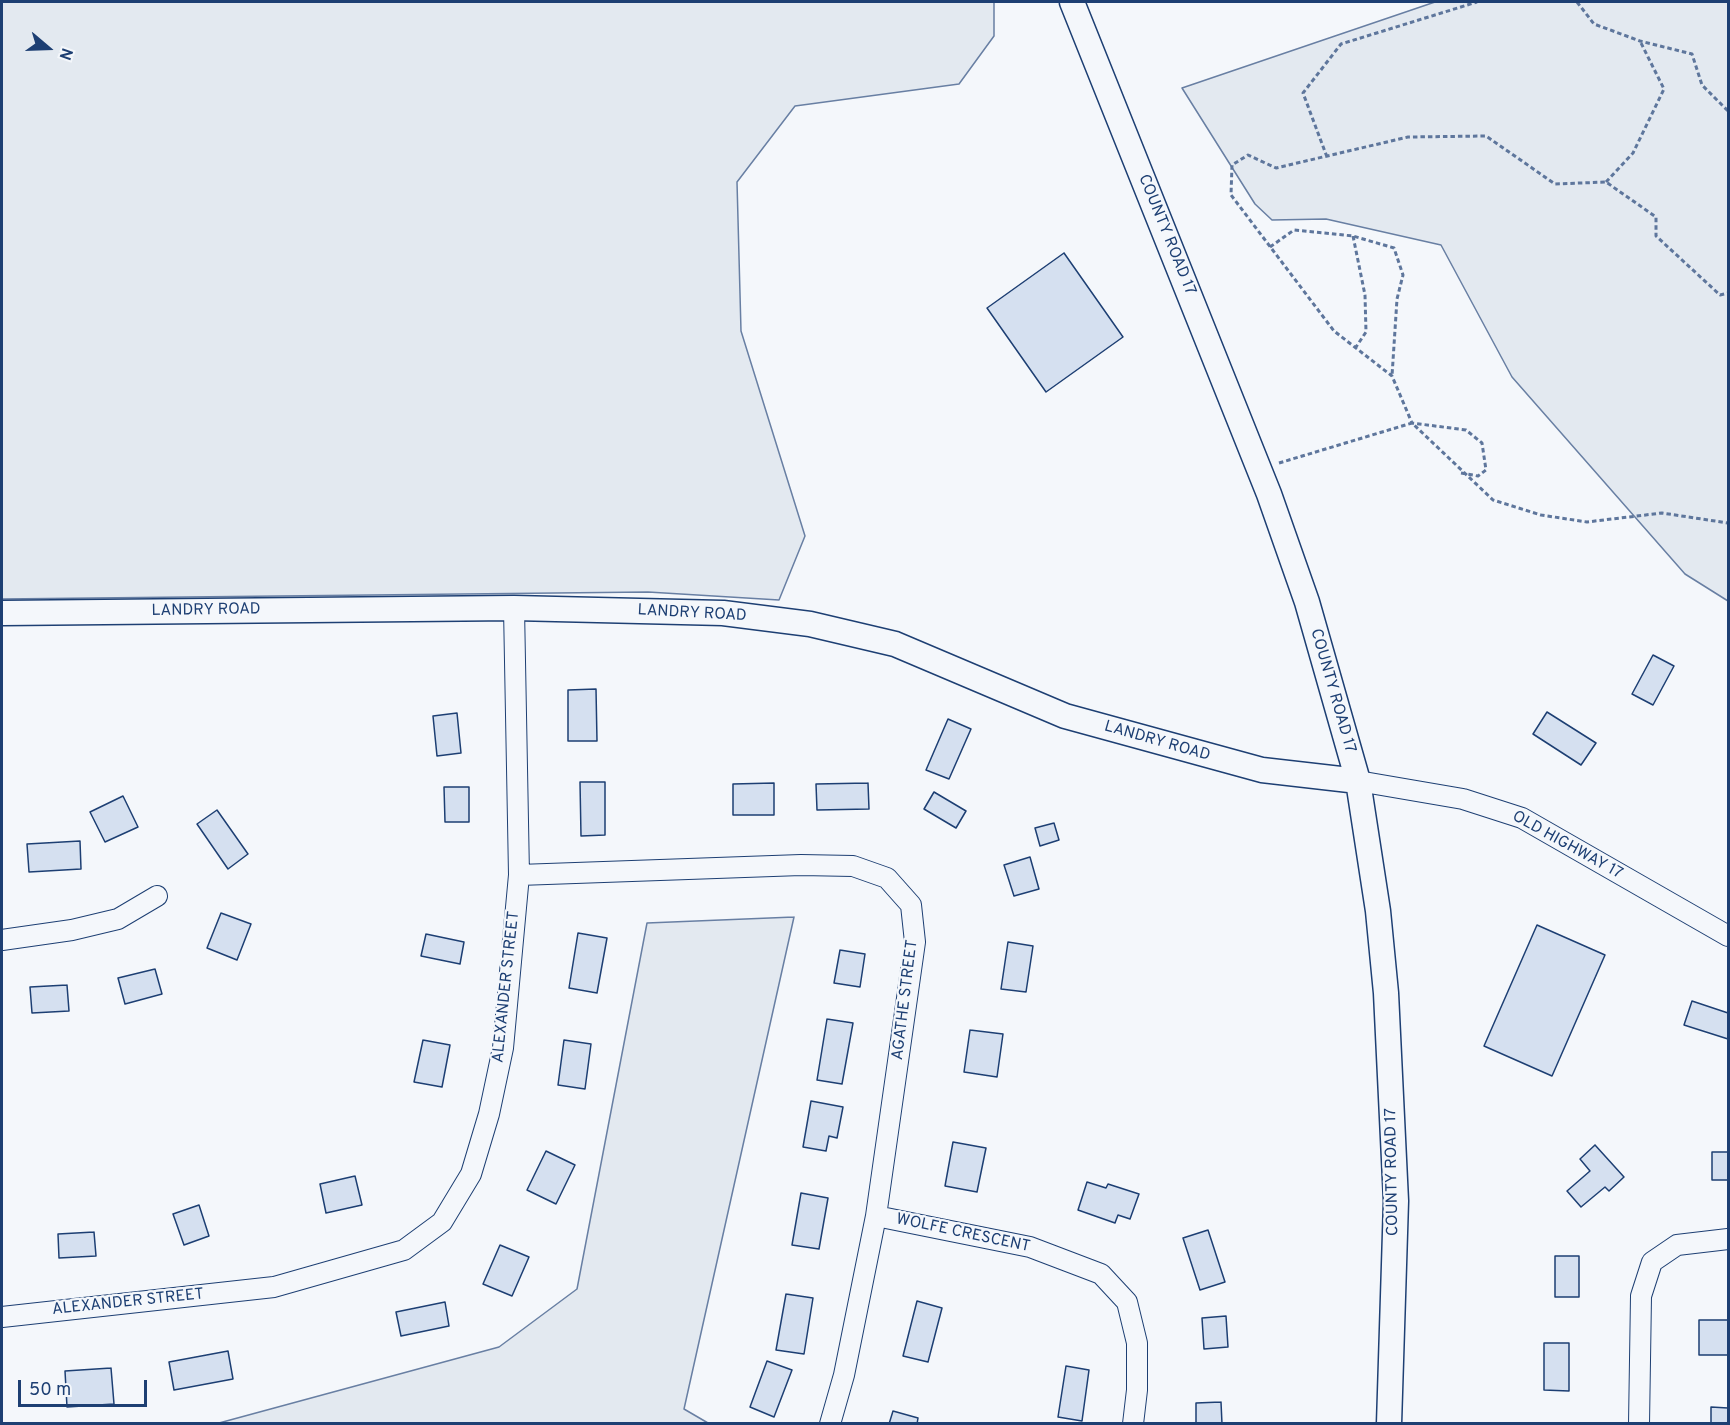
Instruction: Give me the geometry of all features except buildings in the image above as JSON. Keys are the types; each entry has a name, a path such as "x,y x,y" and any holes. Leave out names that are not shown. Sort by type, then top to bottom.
{"main road":[{"name":"COUNTY ROAD 17","path":"1072,2 1260,469 1307,602 1358,781 1378,911 1387,1004 1396,1201 1389,1424"},
{"name":"LANDRY ROAD","path":"2,613 514,608 723,614 810,624 894,644 1065,716 1262,770 1358,781"}],"street":[{"name":"ALEXANDER STREET","path":"2,1317 274,1287 404,1250 442,1222 471,1174 489,1114 503,1048 519,875 514,608"},
{"name":"OLD HIGHWAY 17","path":"1358,781 1463,799 1522,818 1728,936"},
{"name":"AGATHE STREET","path":"519,875 801,865 853,866 888,878 911,905 915,942 876,1216 844,1375 831,1424"},
{"path":"2,940 72,930 118,919 157,896"},
{"name":"WOLFE CRESCENT","path":"876,1216 1030,1247 1101,1274 1127,1302 1137,1343 1137,1390 1133,1424"},
{"path":"1639,1424 1641,1296 1652,1262 1677,1245 1728,1239"}],"path":[{"path":"1327,157 1303,93 1341,44 1476,2"},
{"path":"1577,2 1594,24 1640,40 1692,54 1702,85 1728,111"},
{"path":"1606,182 1633,153 1665,89 1640,40"},
{"path":"1392,376 1334,331 1269,247 1232,195 1232,165 1248,155 1276,168 1408,137 1486,136 1555,184 1606,182 1656,217 1656,236 1720,295 1728,293"},
{"path":"1269,247 1294,230 1353,236 1394,248 1403,275 1397,299 1392,376 1412,423 1461,473 1493,500 1541,515 1587,522 1662,513 1728,523"},
{"path":"1353,236 1365,295 1366,332 1356,348"},
{"path":"1260,469 1412,423 1466,430 1482,443 1486,470 1478,476 1461,473"}],"shaded area":[{"path":"2,2 994,2 994,36 959,84 795,106 737,182 741,331 805,536 779,600 648,592 2,599"},
{"path":"1435,2 1728,2 1728,601 1685,574 1512,377 1441,245 1326,219 1272,220 1255,204 1182,88"},
{"path":"794,917 684,1409 708,1423 219,1423 499,1347 577,1289 647,923"}]}
